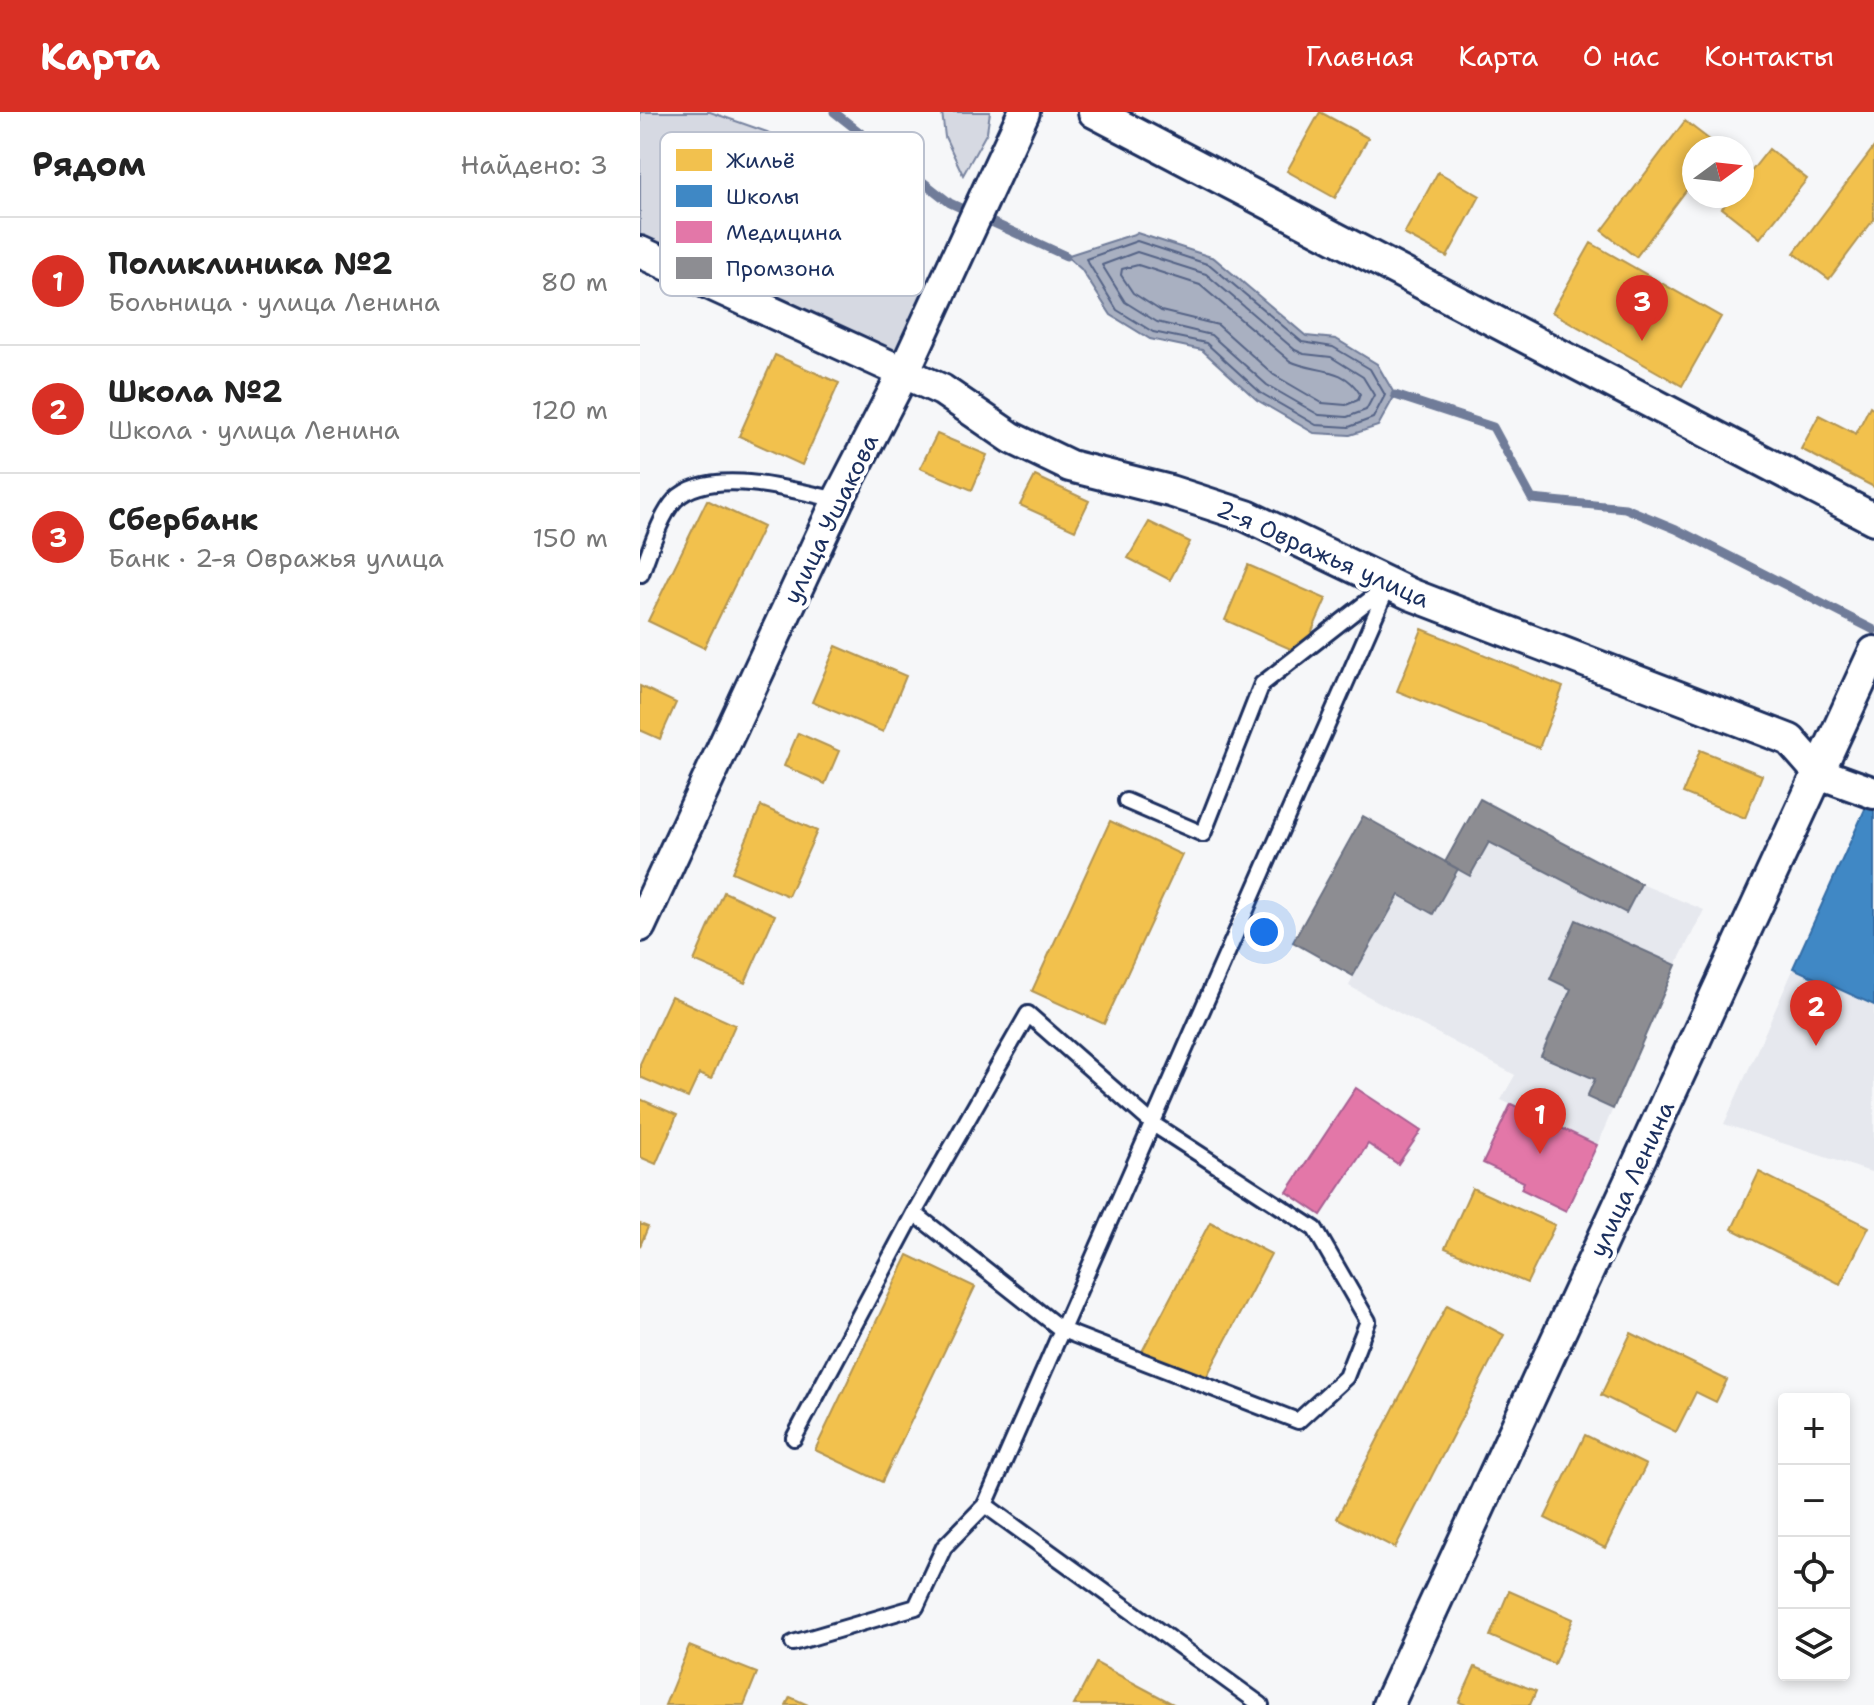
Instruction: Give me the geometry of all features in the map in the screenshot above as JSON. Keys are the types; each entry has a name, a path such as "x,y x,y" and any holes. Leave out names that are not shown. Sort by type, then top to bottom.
{"street":[{"name":"улица Ушакова","path":"640,926 838,500 903,374 1024,112"},
{"path":"1094,112 1874,519"},
{"name":"2-я Овражья улица","path":"640,252 660,261"},
{"name":"2-я Овражья улица","path":"735,296 942,390 1012,438 1070,466 1170,491 1247,516 1389,584 1790,740 1819,773 1874,793"},
{"name":"улица Ленина","path":"1388,1705 1874,653"}],"lane":[{"path":"641,574 660,526 675,500 695,489 717,483 752,484 838,500"},
{"path":"1126,801 1203,834 1262,684 1389,584"},
{"path":"793,1643 916,1607 944,1547 985,1505 1389,584"},
{"path":"794,1438 914,1213 1028,1014 1153,1124 1315,1229 1368,1321 1346,1377 1298,1421 1062,1330 914,1213"},
{"path":"985,1505 1261,1705"}],"shaded area":[{"path":"640,112 710,112 767,132 660,132 660,252 640,243"},
{"path":"942,112 990,112 987,132 963,175 945,137"},
{"path":"924,290 926,294 897,361 755,296 924,296"},
{"path":"1480,799 1641,884 1704,910 1676,965 1597,1145 1501,1100 1515,1075 1349,986 1353,976 1293,942 1363,816 1445,862"},
{"path":"1866,807 1874,809 1874,1173 1724,1124"}],"water":[{"path":"1137,233 1214,258 1306,336 1336,339 1377,364 1395,395 1378,426 1350,435 1314,433 1257,400 1202,350 1150,339 1111,315 1081,269 1066,256"}],"building: Жильё":[{"path":"1320,112 1368,138 1335,198 1287,171"},
{"path":"1685,121 1705,136 1682,136 1682,196 1636,257 1602,231"},
{"path":"1874,147 1874,219 1829,279 1794,253"},
{"path":"1769,149 1807,179 1760,238 1722,208 1754,208 1754,168"},
{"path":"1438,172 1480,196 1447,257 1404,234"},
{"path":"1591,243 1721,317 1682,386 1552,312"},
{"path":"775,355 839,383 802,465 739,436"},
{"path":"1870,406 1874,409 1874,487 1801,449 1819,415 1856,434"},
{"path":"937,434 987,455 972,490 920,468"},
{"path":"1035,476 1089,501 1075,530 1020,505"},
{"path":"707,500 763,527 704,648 648,621"},
{"path":"1149,522 1190,542 1170,580 1128,558"},
{"path":"1248,565 1326,599 1302,654 1225,620"},
{"path":"1422,629 1563,687 1539,748 1397,691"},
{"path":"836,646 906,676 883,732 812,702"},
{"path":"640,686 676,703 660,739 640,730"},
{"path":"798,733 839,751 825,784 784,766"},
{"path":"1700,750 1762,775 1745,818 1683,793"},
{"path":"761,806 817,831 788,896 732,872"},
{"path":"1110,821 1182,855 1104,1024 1032,991"},
{"path":"724,892 775,915 745,983 694,961"},
{"path":"671,996 735,1025 711,1079 699,1074 688,1098 640,1077 640,1064"},
{"path":"640,1099 677,1115 656,1164 640,1157"},
{"path":"1759,1172 1869,1227 1840,1284 1732,1229"},
{"path":"1472,1188 1555,1225 1527,1283 1445,1248"},
{"path":"1210,1222 1271,1254 1199,1391 1138,1359"},
{"path":"640,1224 648,1227 640,1246"},
{"path":"908,1255 975,1287 882,1482 815,1450"},
{"path":"1447,1305 1504,1335 1395,1548 1337,1518"},
{"path":"1631,1333 1727,1380 1716,1402 1696,1392 1676,1432 1601,1395"},
{"path":"1585,1435 1646,1465 1605,1548 1545,1518"},
{"path":"1509,1591 1573,1619 1554,1664 1490,1636"},
{"path":"689,1646 757,1673 744,1705 665,1705"},
{"path":"1096,1663 1175,1705 1074,1705"},
{"path":"1475,1667 1536,1691 1530,1705 1466,1705 1459,1702"},
{"path":"790,1697 808,1705 786,1705"}],"building: Школы":[{"path":"1866,807 1874,810 1874,1005 1793,968"}],"building: Медицина":[{"path":"1356,1088 1421,1131 1398,1164 1368,1144 1321,1215 1287,1192"},
{"path":"1511,1104 1597,1145 1566,1211 1521,1189 1524,1182 1483,1163"}],"building: Промзона":[{"path":"1480,799 1641,884 1626,913 1489,842 1470,876 1445,862"},
{"path":"1363,816 1458,869 1433,914 1399,895 1353,976 1293,942"},
{"path":"1576,920 1676,965 1613,1109 1587,1097 1595,1079 1541,1056 1571,989 1550,979"}],"waterway":[{"path":"834,112 859,132"},
{"path":"924,183 950,203 1066,256"},
{"path":"1395,395 1493,427 1532,499 1625,508 1676,529 1874,630"}],"place":[{"name":"Сбербанк","path":"1642,341"},
{"name":"Школа №2","path":"1816,1046"},
{"name":"Поликлиника №2","path":"1540,1154"}]}
